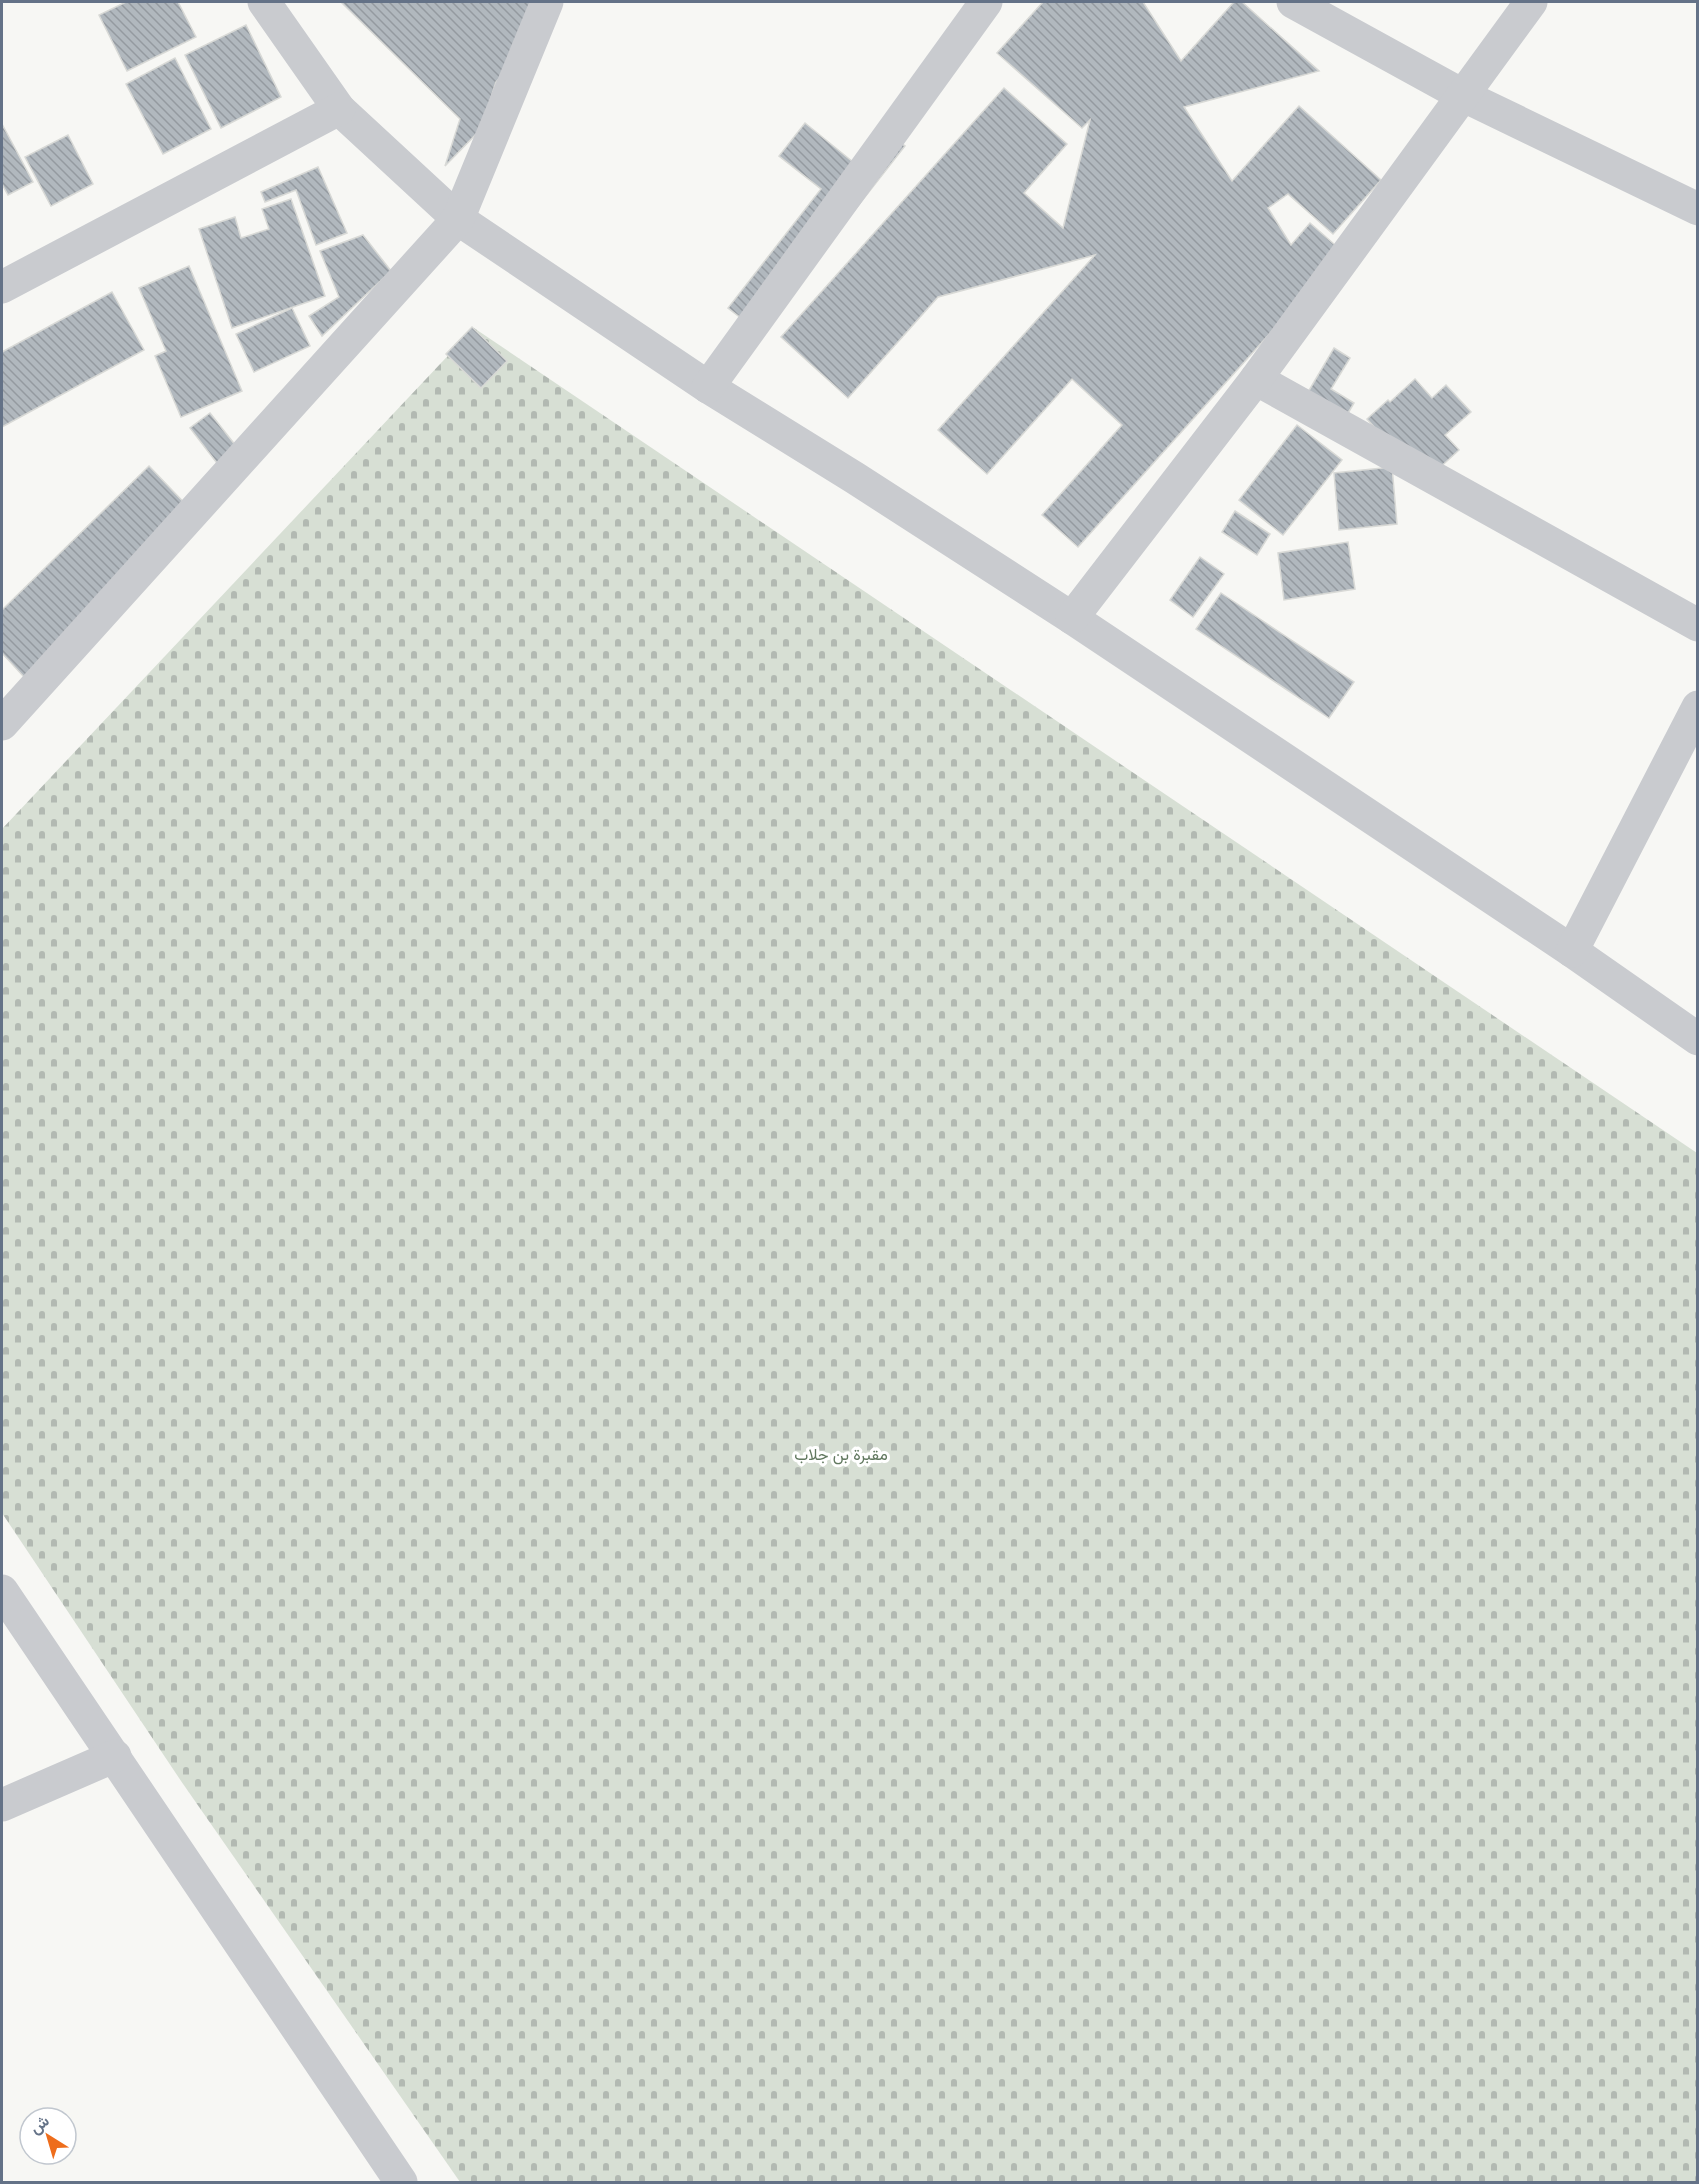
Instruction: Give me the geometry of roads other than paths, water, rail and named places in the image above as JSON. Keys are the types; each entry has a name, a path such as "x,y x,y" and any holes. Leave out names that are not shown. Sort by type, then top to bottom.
{"street":[{"path":"264,2 339,109 458,219 708,387 855,478 1072,618 1572,951 1698,1039"},
{"path":"2,724 458,219 547,2"},
{"path":"708,387 986,2"},
{"path":"1293,2 1464,96 1698,209"},
{"path":"1072,618 1256,379 1531,2"},
{"path":"2,287 339,109"},
{"path":"1256,379 1698,625"},
{"path":"1572,951 1698,707"},
{"path":"2,1591 401,2182"},
{"path":"2,1805 115,1756"}],"park label":[{"name":"مقبرة بن جلاب","path":"841,1454"}]}
